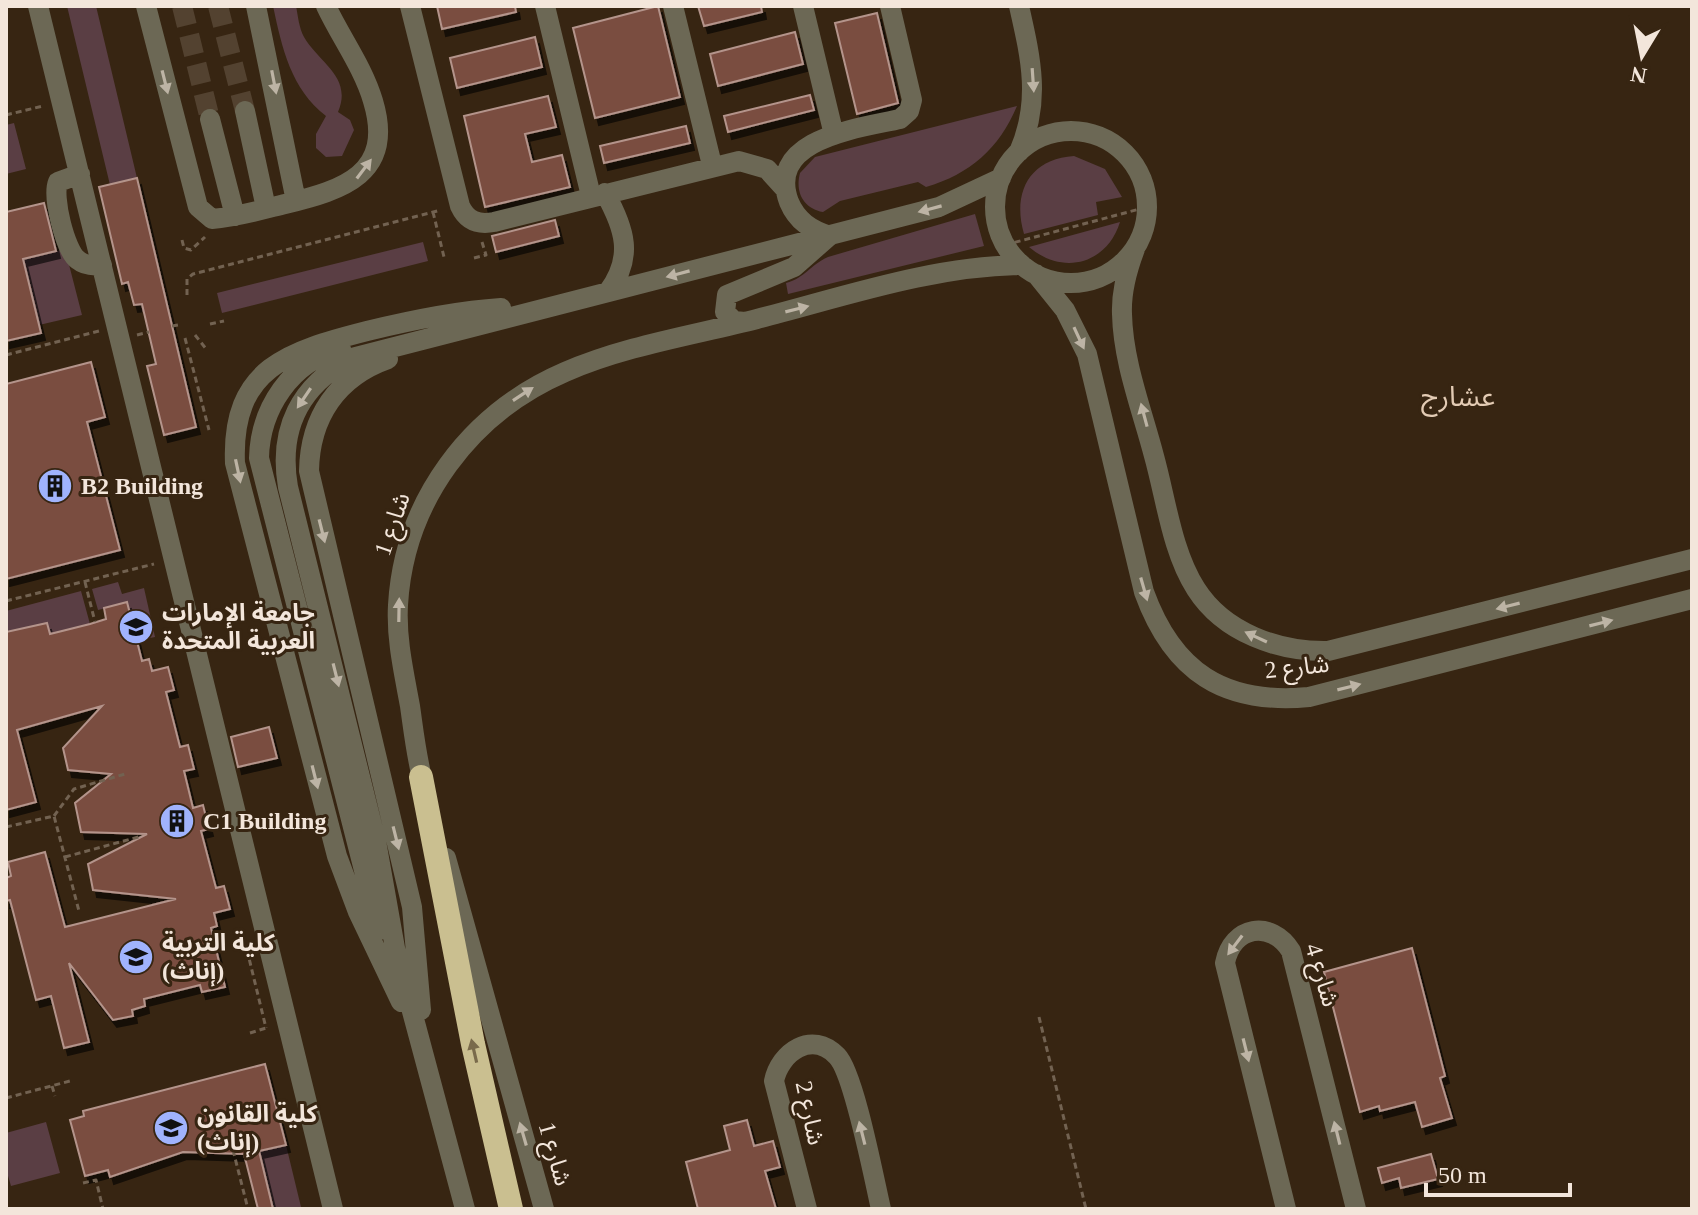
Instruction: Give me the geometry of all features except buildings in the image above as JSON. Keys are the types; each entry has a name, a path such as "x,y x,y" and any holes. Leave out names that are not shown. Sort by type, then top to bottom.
{"highway":[{"path":"421,777 473,1044 511,1209"}],"street":[{"path":"38,6 333,1209"},
{"path":"146,6 198,207 212,219 334,191 356,179 372,159 378,134 373,100 326,6"},
{"path":"256,6 296,201"},
{"path":"410,6 460,206 470,219 486,223 712,165 739,161 754,163 778,178 795,213 804,224 830,236"},
{"path":"545,6 598,195 622,224 626,242 625,261 608,292"},
{"path":"673,6 712,165"},
{"path":"803,6 834,135"},
{"path":"786,190 795,158 811,144 834,135 900,119 911,108 890,6"},
{"path":"1005,245 995,205 1001,178 1019,152 1030,123 1034,92 1032,61 1019,6"},
{"path":"245,111 266,208"},
{"path":"210,119 235,216"},
{"path":"1019,152 1054,133 1081,132 1107,140 1137,168 1147,207"},
{"path":"80,174 58,182 55,192 59,210 71,254 85,264 102,265"},
{"path":"465,1209 395,948 376,841 288,487 285,441 302,398 324,375 352,358 939,207 1001,178"},
{"name":"شارع 2","path":"1147,207 1144,229 1123,290 1123,333 1175,533 1196,590 1213,610 1235,627 1275,645 1301,652 1328,651 1692,559"},
{"path":"745,322 734,321 725,312 727,295 794,267 830,236"},
{"name":"شارع 2","path":"1005,245 1065,310 1087,354 1144,592 1156,624 1171,648 1195,672 1218,685 1262,699 1309,697 1692,599"},
{"name":"شارع 1","path":"544,1209 421,777 399,640 398,607 410,539 440,475 475,431 533,387 600,359 940,273 1029,269 1066,282 1098,278 1125,261 1135,249"},
{"path":"419,1033 358,912 325,818 235,463 237,426 246,400 261,376 292,353 424,317 556,304"},
{"path":"419,1033 420,973 412,907 312,491 309,451 314,431 333,395 366,367 556,304"},
{"path":"395,948 364,873 263,478 259,437 265,417 284,386 320,357 504,308"},
{"name":"شارع 4","path":"1286,1209 1225,963 1233,942 1253,930 1276,934 1291,951 1356,1209"},
{"name":"شارع 2","path":"807,1209 774,1081 777,1069 792,1050 816,1045 828,1049 845,1066 881,1209"}],"path":[{"path":"6,115 63,101"},
{"path":"187,295 187,279 193,274 460,206"},
{"path":"1005,245 1147,207"},
{"path":"433,212 444,257"},
{"path":"210,324 224,321"},
{"path":"172,326 178,325"},
{"path":"6,355 117,327"},
{"path":"195,335 207,350"},
{"path":"185,338 209,430"},
{"path":"6,601 175,559"},
{"path":"85,582 95,622"},
{"path":"6,827 54,816 74,789 125,774"},
{"path":"54,816 79,911"},
{"path":"65,857 142,836"},
{"path":"1039,1017 1086,1209"},
{"path":"6,1098 70,1081"},
{"path":"52,1086 55,1096"},
{"path":"233,1150 248,1209"},
{"path":"83,1183 96,1180 103,1209"}],"shaded area":[{"path":"67,6 96,6 137,178 110,185"},
{"path":"273,6 296,6 304,37 338,80 341,100 338,112 350,120 354,130 342,156 326,157 316,148 316,134 326,116 296,80 284,52"},
{"path":"1017,106 992,147 969,167 942,182 926,187 918,182 840,201 823,212 810,207 802,198 800,173 815,157"},
{"path":"14,123 26,169 6,174 6,125"},
{"path":"1074,156 1105,169 1122,197 1096,202 1098,215 1024,234 1020,205 1028,181 1035,171 1046,164"},
{"path":"975,214 984,246 788,294 786,283 828,257"},
{"path":"1120,222 1105,248 1082,261 1056,261 1029,247"},
{"path":"423,242 428,261 222,313 217,293"},
{"path":"65,249 82,315 39,325 23,259"},
{"path":"118,582 122,594 144,588 155,637 136,641 127,603 98,610 92,589"},
{"path":"81,591 90,624 50,634 46,623 6,632 6,611"},
{"path":"46,1122 60,1173 11,1186 6,1169 6,1133"},
{"path":"286,1145 301,1207 273,1209 259,1151"}],"tunnel":[{"path":"182,6 210,119"},
{"path":"218,6 245,111"}],"place":[{"name":"B2 Building","path":"55,486"},
{"name":"جامعة الإمارات العربية المتحدة","path":"136,627"},
{"name":"C1 Building","path":"177,821"},
{"name":"كلية التربية (إناث)","path":"136,957"},
{"name":"كلية القانون (إناث)","path":"171,1128"}],"district":[{"name":"عشارج","path":"1458,396"}]}
